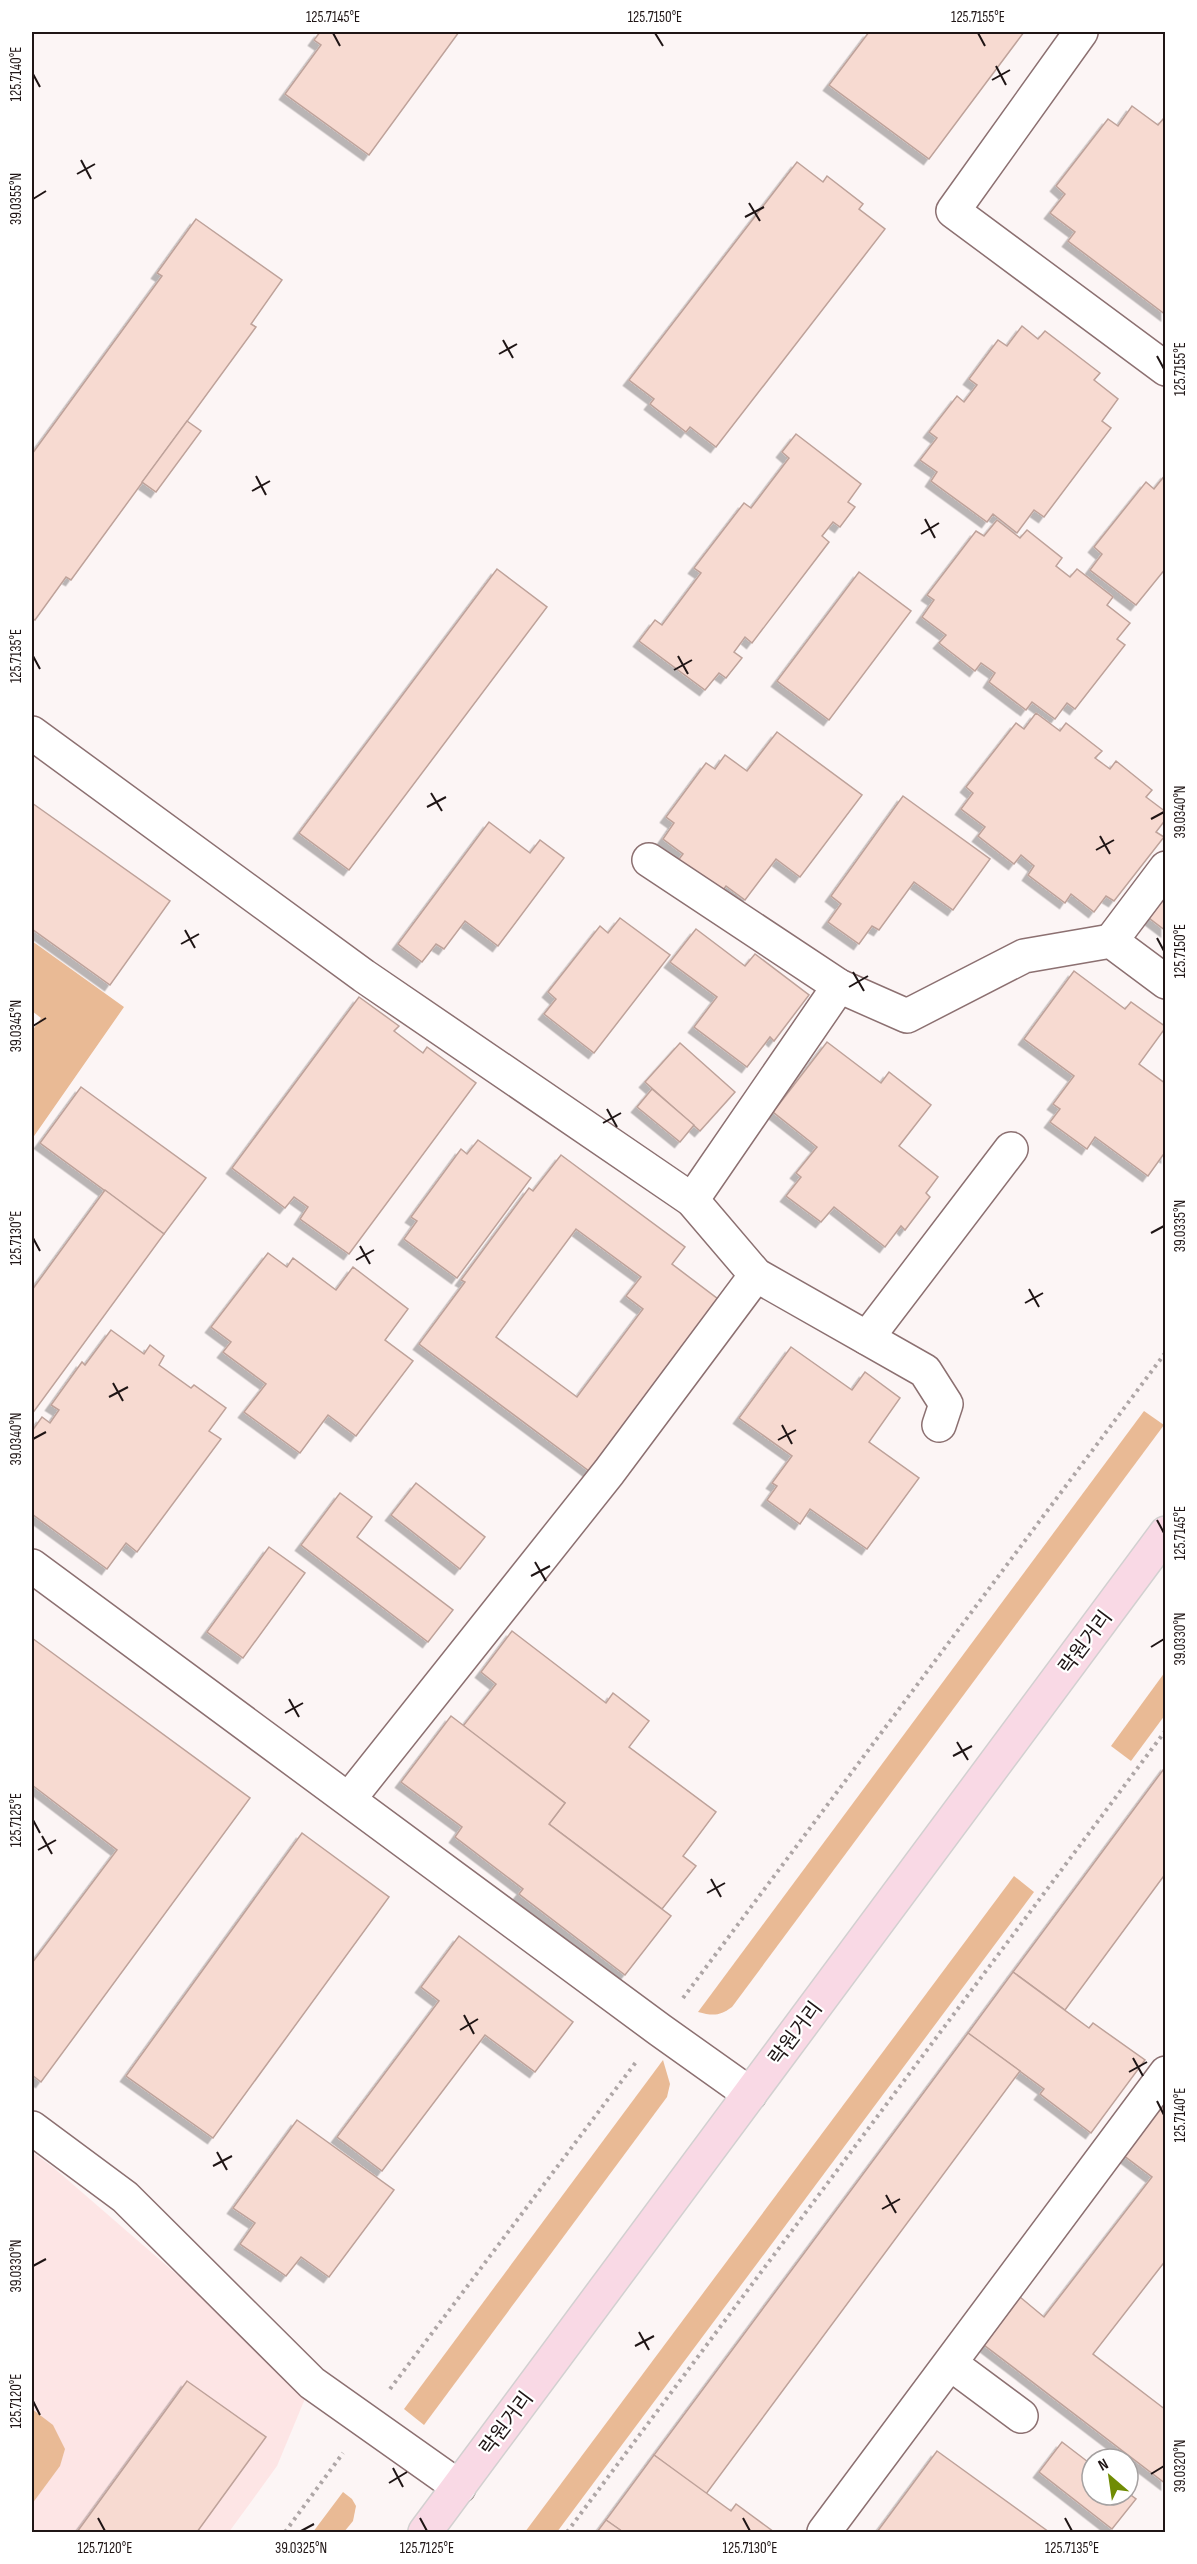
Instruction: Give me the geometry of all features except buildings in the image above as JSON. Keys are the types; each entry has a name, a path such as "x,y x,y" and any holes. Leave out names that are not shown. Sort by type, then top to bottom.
{"main road":[{"name":"락원거리","path":"425,2532 1166,1533"}],"street":[{"path":"1081,32 953,211 1166,369"},
{"path":"32,733 364,976 692,1200 756,1275 926,1371 946,1404 939,1425"},
{"path":"649,860 839,986 907,1016 1024,956 1111,941 1166,868"},
{"path":"1111,941 1166,982"},
{"path":"692,1200 839,986"},
{"path":"867,1338 1011,1149"},
{"path":"349,1799 609,1472 756,1275"},
{"path":"32,1566 750,2094"},
{"path":"824,2532 1166,2073"},
{"path":"32,2128 125,2197 312,2383 459,2487"},
{"path":"951,2364 1021,2416"}],"path":[{"path":"285,2532 1166,1352"},
{"path":"567,2532 1166,1730"}],"shaded area":[{"path":"32,941 124,1007 32,1139 32,1031 41,1018 32,1011"},
{"path":"1144,1411 1164,1425 732,2007 716,2014 698,2012"},
{"path":"1165,1672 1165,1715 1131,1761 1111,1746"},
{"path":"1014,1876 1034,1892 557,2532 525,2532"},
{"path":"663,2060 670,2084 667,2097 424,2425 404,2409"},
{"path":"32,2152 54,2168 309,2389 277,2466 229,2532 32,2532"},
{"path":"32,2409 53,2425 65,2449 60,2466 32,2504"},
{"path":"343,2492 352,2499 356,2506 353,2521 344,2532 313,2532"}]}
